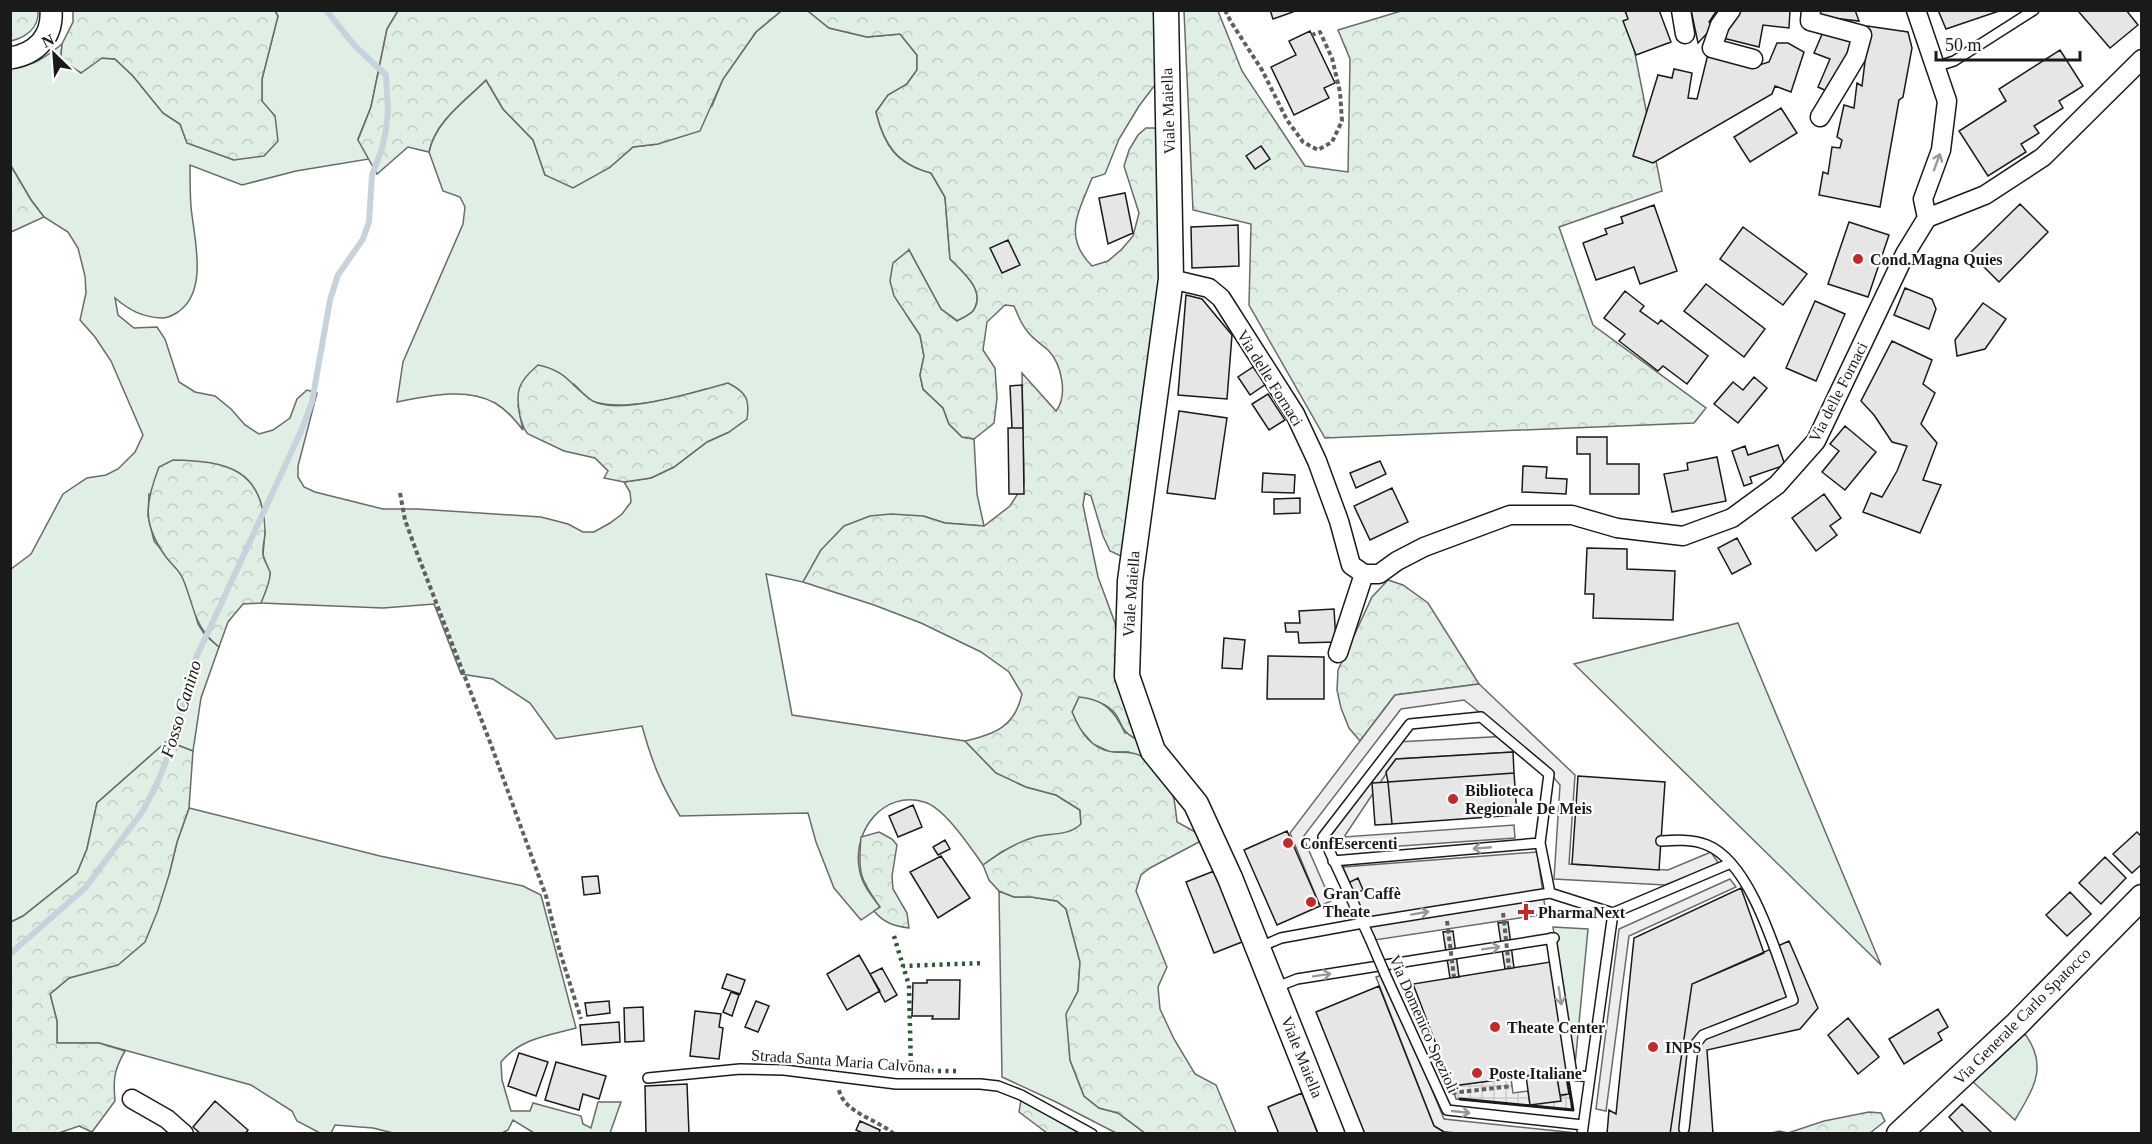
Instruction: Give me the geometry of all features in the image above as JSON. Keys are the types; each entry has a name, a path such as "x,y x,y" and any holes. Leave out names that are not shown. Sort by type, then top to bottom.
{"main road":[{"name":"Viale Maiella","path":"1166,10 1170,279 1130,581 1126,676 1153,751 1196,804 1230,878 1332,1134"},
{"name":"Via Generale Carlo Spatocco","path":"1899,1134 2017,1024 2142,897"}],"street":[{"path":"10,58 30,53 38,46 47,35 52,22 51,10"},
{"path":"1681,10 1685,34"},
{"path":"1731,10 1720,25 1712,48 1753,59"},
{"path":"1811,10 1810,21 1862,35 1856,57 1820,117"},
{"path":"1916,10 1947,101 1941,150 1923,199 1927,218 1984,195 2043,157 2142,59"},
{"name":"Via delle Fornaci","path":"1170,279 1209,288 1221,298 1295,414 1317,461 1339,521 1351,565 1364,574 1379,574 1397,561 1424,547 1510,515 1572,516 1617,528 1683,536 1732,518 1777,485 1816,441 1905,254 1927,218"},
{"path":"1338,652 1364,574"},
{"path":"132,1099 167,1119 184,1134"}],"lane":[{"path":"1935,67 1954,61 2034,10"},
{"name":"Via Domenico Spezioli","path":"1550,893 1540,843 1549,774 1481,717 1410,724 1323,837 1447,1110 1583,1129 1613,913"},
{"path":"1661,841 1680,840 1708,845 1741,873 1756,903 1793,1000 1703,1035 1693,1047 1684,1130"},
{"path":"1333,861 1540,843"},
{"path":"1257,948 1281,938 1550,893 1613,913 1731,863"},
{"path":"1274,988 1297,979 1552,938 1572,1075 1589,1077"},
{"name":"Strada Santa Maria Calvona","path":"648,1077 740,1069 784,1070 896,1084 998,1086 1021,1095 1092,1134"}],"path":[{"path":"1225,10 1262,70 1287,120 1303,142 1318,150 1332,142 1342,121 1340,92 1332,58 1320,32 1312,35"},
{"path":"400,493 405,520 546,896 560,952 581,1019"},
{"path":"1504,921 1509,969"},
{"path":"1448,929 1454,977"},
{"path":"837,1077 840,1096 846,1103 894,1134"},
{"path":"1440,1095 1512,1086"}],"green space":[{"path":"1622,10 1627,13 1662,191 1559,227 1593,325 1706,408 1694,423 1325,438 1249,305 1251,224 1193,210 1184,11 1218,11 1242,71 1305,166 1348,172 1350,59 1338,30 1401,11"},
{"path":"10,11 38,11 34,27 22,37 11,41"},
{"path":"73,11 275,11 278,16 262,79 262,101 275,116 278,141 264,156 234,160 187,143 180,124 163,113 133,76 115,59 102,58 81,73 64,62 61,56 62,44 73,22"},
{"path":"275,11 398,11 387,29 371,107 358,139 369,159 296,171 242,185 190,165 191,207 197,263 194,291 188,303 178,312 163,318 136,312 115,298 118,315 134,328 157,327 165,339 179,382 195,392 215,396 245,425 259,434 273,430 290,418 297,399 307,390 317,393 298,466 298,477 304,487 315,492 383,509 541,517 568,524 583,532 594,532 622,514 631,502 630,492 624,482 651,478 674,467 707,442 729,432 706,389 666,399 620,405 592,401 574,384 518,405 523,430 511,415 495,403 472,395 447,394 397,402 403,362 463,224 465,207 460,197 443,191 429,152 432,141 444,121 486,80 503,109 533,140 545,175 609,168 633,147 658,144 712,106 723,79 756,32 781,11 808,11 829,28 867,37 900,34 917,55 917,70 906,85 888,95 876,112 879,124 893,152 909,164 931,173 945,197 950,259 972,282 977,296 977,304 973,311 958,321 941,309 909,250 906,314 920,335 924,356 920,375 923,389 943,408 949,424 962,437 974,439 977,494 984,526 945,523 923,516 821,550 803,582 766,574 792,715 965,741 996,773 1026,787 1056,795 1080,810 1081,825 1076,830 1003,851 983,865 957,829 932,805 909,800 896,802 874,816 861,840 858,853 860,873 867,889 880,907 861,920 834,888 816,842 808,813 680,816 658,773 642,726 556,739 530,703 493,679 461,674 434,604 383,608 261,603 270,574 263,555 265,531 149,494 148,516 154,541 182,575 198,624 205,635 219,647 201,698 193,751 167,741 97,803 87,849 77,873 23,916 11,922 11,569 31,554 63,494 87,478 106,475 118,469 135,452 143,435 111,361 80,320 86,293 85,276 78,248 68,232 44,217 11,166 11,68 26,66 62,44 61,56 115,59 133,76 163,113 180,124 187,143 234,160 275,116 262,102 262,79 278,16"},
{"path":"398,11 781,11 756,32 723,79 700,131 658,144 633,147 609,168 573,188 545,175 533,140 503,109 486,80 444,121 432,141 429,152 408,147 377,174 358,140 371,107 387,29"},
{"path":"808,11 1162,11 1161,77 1139,106 1119,139 1105,174 1092,178 1078,213 1075,234 1083,255 1092,266 1108,261 1122,249 1133,236 1139,213 1124,166 1129,150 1138,135 1146,128 1154,128 1164,135 1166,250 1126,544 1121,556 1110,551 1091,496 1085,493 1083,505 1098,577 1115,623 1122,672 1142,734 1134,738 1127,733 1114,712 1095,700 1079,697 1072,712 1087,738 1098,748 1113,752 1134,753 1150,762 1171,791 1177,822 1199,834 1199,842 1141,875 1136,891 1167,967 1158,987 1160,1009 1174,1039 1195,1074 1216,1085 1236,1133 1145,1133 1118,1113 1099,1108 1084,1096 1070,1060 1066,1014 1078,991 1080,962 1066,909 1057,901 1014,897 999,891 989,880 983,865 1001,852 1021,842 1035,837 1071,831 1081,824 1080,810 1056,795 1026,787 996,773 965,741 995,731 1009,721 1014,714 1022,694 1009,672 981,652 921,623 803,582 821,550 844,526 870,516 891,514 923,516 945,523 984,526 1010,506 1024,484 1022,373 1056,411 1062,397 1062,380 1053,356 1025,328 1014,306 1005,305 987,322 983,350 995,368 997,398 994,423 974,439 962,437 949,424 943,408 923,389 920,375 924,356 920,335 894,296 890,281 893,263 909,250 941,309 957,321 973,311 977,304 977,296 972,282 950,259 945,197 931,173 909,164 894,151 883,134 876,112 888,95 907,84 917,70 917,55 900,34 867,37 829,28"},
{"path":"11,166 44,217 11,232"},
{"path":"538,365 562,374 591,400 618,406 658,401 728,383 743,393 748,406 747,419 729,432 707,442 674,467 651,478 624,482 604,478 608,471 595,458 564,451 528,434 525,430 520,416 518,393 522,382"},
{"path":"173,460 210,463 239,473 250,482 258,494 263,511 265,532 263,555 270,572 268,584 261,603 243,604 228,622 219,647 199,624 182,576 158,545 150,524 149,503 159,467"},
{"path":"1388,580 1403,585 1428,603 1479,684 1395,695 1360,741 1349,728 1341,708 1337,690 1338,670 1372,597"},
{"path":"1738,623 1881,965 1574,664"},
{"path":"1079,696 1102,703 1113,713 1125,733 1142,734 1166,778 1129,752 1110,752 1093,744 1079,728 1072,712"},
{"path":"167,741 193,751 189,808 158,910 145,942 118,965 69,978 50,994 57,1021 57,1043 99,1043 125,1051 115,1075 115,1101 92,1132 79,1126 59,1133 11,1133 11,922 23,916 77,873 87,849 97,803"},
{"path":"189,808 380,856 523,886 541,895 576,1028 535,1039 517,1048 501,1062 502,1080 511,1111 530,1111 533,1103 581,1116 583,1124 591,1128 598,1102 621,1102 610,1133 534,1133 513,1120 508,1130 502,1133 397,1134 373,1128 335,1125 331,1133 320,1133 297,1121 292,1111 251,1085 99,1043 57,1043 57,1021 50,994 69,978 92,971 169,875"},
{"path":"879,832 892,839 897,845 892,876 893,889 907,913 909,928 890,923 874,911 880,907 861,874 861,837"},
{"path":"999,891 1014,897 1057,901 1066,909 1080,962 1078,991 1067,1014 1070,1060 1084,1096 1099,1108 1118,1113 1145,1133 1116,1133 1002,1077"},
{"path":"1553,927 1588,929 1575,1065 1572,1065"},
{"path":"2025,1034 2036,1057 2036,1078 2015,1120 1972,1081 1978,1073 1992,1065"},
{"path":"1021,1100 1081,1133 1047,1133 1019,1112"},
{"path":"1869,1112 1881,1113 1885,1121 1870,1133 1788,1133 1824,1121"}],"shaded area":[{"path":"1479,684 1575,775 1569,864 1668,870 1711,852 1719,864 1665,885 1554,879 1560,785 1535,756 1510,737 1513,752 1396,759 1344,837 1514,825 1515,838 1329,851 1331,835 1396,742 1509,736 1464,700 1401,709 1303,837 1331,901 1320,906 1290,833 1395,695"},
{"path":"1537,852 1546,914 1375,940 1343,867"},
{"path":"1730,879 1736,887 1629,936 1606,1111 1596,1109 1619,929"},
{"path":"1385,974 1444,1119 1577,1133 1459,1133 1444,1132 1434,1126 1376,977"},
{"path":"1565,1071 1567,1071 1573,1110 1456,1099 1452,1086 1511,1078 1513,1093 1528,1091 1530,1105 1568,1094"}],"building":[{"path":"1270,10 1293,10 1293,12 1273,19"},
{"path":"1625,10 1659,10 1671,42 1636,55 1623,21 1628,19"},
{"path":"1691,10 1717,10 1709,22 1714,26 1698,43"},
{"path":"1737,10 1790,10 1789,28 1763,25 1759,47 1719,37"},
{"path":"1816,10 1855,10 1859,21 1815,16"},
{"path":"1938,10 2002,10 1946,29"},
{"path":"2081,10 2126,10 2138,25 2110,48 2079,12"},
{"path":"1826,25 1855,38 1831,93 1818,87 1830,59 1814,53"},
{"path":"1867,26 1908,32 1912,48 1903,97 1899,100 1880,207 1819,195 1823,172 1828,174 1832,147 1840,148 1842,140 1837,137 1844,105 1854,108 1857,83 1862,86 1866,53 1859,52"},
{"path":"1310,31 1335,83 1324,88 1329,98 1294,115 1271,67 1296,55 1289,41"},
{"path":"1777,43 1788,43 1804,52 1791,92 1775,86 1772,94 1653,163 1633,156 1658,75 1672,78 1674,69 1692,73 1688,98 1697,99 1708,54 1753,67 1769,62"},
{"path":"2060,50 2083,86 2059,101 2063,108 2034,126 2039,133 2021,144 2026,152 1988,176 1959,131 2006,101 1999,89"},
{"path":"1781,108 1797,133 1750,162 1734,137"},
{"path":"1261,146 1270,159 1255,169 1246,156"},
{"path":"1125,193 1133,233 1108,244 1099,198"},
{"path":"2020,204 2048,232 1999,282 1970,253"},
{"path":"1654,205 1677,271 1640,284 1634,267 1596,280 1583,243 1607,234 1605,229 1623,223 1621,217"},
{"name":"Cond.Magna Quies","path":"1849,222 1889,235 1868,297 1828,284"},
{"path":"1238,225 1239,266 1192,268 1191,227"},
{"path":"1743,227 1807,274 1783,305 1720,259"},
{"path":"1008,240 1020,265 1002,273 990,248"},
{"path":"1706,284 1765,329 1744,357 1684,311"},
{"path":"1905,288 1932,299 1936,309 1929,329 1894,315"},
{"path":"1625,291 1644,306 1640,311 1658,324 1661,320 1708,356 1687,384 1663,366 1658,371 1619,341 1625,334 1604,318"},
{"path":"1186,295 1202,299 1232,335 1227,399 1178,395"},
{"path":"1815,301 1845,314 1816,381 1786,368"},
{"path":"1983,303 2006,319 1985,349 1957,356 1955,340"},
{"path":"1892,341 1932,360 1923,384 1935,393 1921,424 1937,443 1923,480 1941,485 1920,533 1863,512 1871,493 1882,497 1897,471 1907,446 1892,442 1874,415 1861,401"},
{"path":"1253,367 1266,384 1250,395 1238,377"},
{"path":"1754,377 1767,388 1738,423 1714,404 1733,382 1743,390"},
{"path":"1022,385 1023,428 1012,428 1010,386"},
{"path":"1268,394 1285,420 1269,430 1252,404"},
{"path":"1179,411 1227,418 1215,499 1167,493"},
{"path":"1845,426 1876,452 1845,490 1822,472 1839,451 1830,444"},
{"path":"1008,428 1023,428 1024,494 1009,494"},
{"path":"1577,437 1607,437 1607,464 1639,464 1639,494 1590,494 1590,454 1577,454"},
{"path":"1778,445 1785,465 1750,477 1752,483 1744,486 1732,451 1745,446 1748,455"},
{"path":"1717,457 1726,501 1672,512 1664,474 1688,470 1687,463"},
{"path":"1380,461 1386,474 1356,488 1350,473"},
{"path":"1523,466 1547,467 1546,478 1567,479 1566,494 1522,492"},
{"path":"1263,473 1295,475 1294,493 1262,492"},
{"path":"1392,488 1408,522 1370,540 1354,506"},
{"path":"1824,494 1841,518 1830,526 1837,535 1816,551 1792,518"},
{"path":"1300,498 1300,513 1274,514 1274,499"},
{"path":"1737,538 1751,564 1732,574 1718,548"},
{"path":"1587,548 1627,549 1627,569 1675,571 1673,620 1593,618 1594,594 1585,594"},
{"path":"1334,609 1336,642 1299,643 1298,632 1286,632 1285,623 1300,623 1299,611"},
{"path":"1224,638 1245,640 1242,669 1222,668"},
{"path":"1268,656 1324,657 1324,699 1267,699"},
{"path":"1513,752 1514,773 1388,782 1386,772 1396,759"},
{"name":"Biblioteca Regionale De Meis","path":"1514,773 1517,815 1392,824 1388,782"},
{"path":"1578,776 1665,782 1659,870 1572,864"},
{"path":"1388,782 1392,824 1375,825 1372,783"},
{"path":"913,805 922,827 898,837 889,816"},
{"path":"1287,831 1320,906 1277,925 1244,850"},
{"path":"2137,832 2142,837 2142,864 2132,873 2113,854"},
{"path":"945,840 950,849 938,855 933,847"},
{"path":"941,856 970,898 938,918 910,872"},
{"path":"2105,857 2126,878 2101,904 2079,883"},
{"path":"1214,871 1242,942 1214,953 1186,882"},
{"path":"598,876 600,893 584,895 582,877"},
{"path":"1358,878 1363,890 1351,896 1346,884"},
{"name":"INPS","path":"1741,888 1764,953 1692,984 1670,1134 1607,1134 1609,1110 1616,1114 1634,938"},
{"path":"2070,892 2091,914 2067,936 2046,915"},
{"path":"1508,922 1514,968 1505,969 1498,923"},
{"path":"1453,931 1459,977 1450,978 1443,932"},
{"path":"1789,941 1818,1008 1800,1029 1707,1050 1713,1134 1670,1134 1692,984"},
{"path":"859,955 880,991 847,1010 827,974"},
{"name":"Theate Center","path":"1550,962 1567,1071 1452,1086 1413,984"},
{"path":"882,968 897,995 885,1002 870,974"},
{"path":"727,974 745,980 740,994 722,988"},
{"path":"927,980 960,980 959,1019 912,1016 913,983 927,983"},
{"path":"1379,986 1434,1126 1444,1132 1459,1134 1365,1134 1316,1012"},
{"path":"731,992 739,995 732,1016 723,1012"},
{"path":"609,1001 610,1013 587,1016 585,1003"},
{"path":"756,1001 769,1006 758,1032 745,1027"},
{"path":"643,1007 644,1041 625,1042 624,1008"},
{"path":"1938,1009 1948,1027 1938,1033 1942,1040 1904,1064 1889,1039"},
{"path":"695,1011 721,1014 719,1027 723,1028 719,1059 690,1056"},
{"path":"1848,1018 1879,1057 1858,1074 1828,1035"},
{"path":"619,1022 620,1042 582,1045 580,1025"},
{"path":"519,1053 548,1062 536,1096 508,1086"},
{"path":"556,1062 606,1076 599,1099 583,1094 579,1110 545,1100"},
{"path":"1565,1071 1569,1094 1560,1095 1556,1072"},
{"path":"1556,1072 1561,1101 1530,1105 1526,1076"},
{"path":"687,1084 689,1134 646,1134 645,1086"},
{"path":"1302,1093 1318,1134 1279,1134 1268,1107"},
{"path":"215,1101 248,1130 245,1134 201,1134 193,1127"},
{"path":"1962,1104 1991,1132 1989,1134 1965,1134 1949,1117"},
{"path":"860,1121 880,1130 879,1134 865,1134 856,1130"}],"waterway":[{"name":"Fosso Canino","path":"10,954 85,888 142,812 157,784 170,751 196,658 302,429 312,402 330,300 338,275 363,239 369,222 372,175 382,149 388,111 386,75 355,46 326,10"}],"hedge":[{"path":"894,936 903,966"},
{"path":"956,1071 911,1071 909,985 903,966 984,963"}],"fence":[{"path":"1460,1099 1572,1110 1567,1073"}],"wall":[{"path":"1460,1099 1573,1110 1567,1073"}],"place":[{"name":"Cond.Magna Quies","path":"1858,259"},
{"name":"Biblioteca Regionale De Meis","path":"1453,799"},
{"name":"ConfEsercenti","path":"1288,843"},
{"name":"Gran Caffè Theate","path":"1311,902"},
{"name":"PharmaNext","path":"1526,912"},
{"name":"Theate Center","path":"1495,1027"},
{"name":"INPS","path":"1653,1047"},
{"name":"Poste Italiane","path":"1477,1073"}]}
